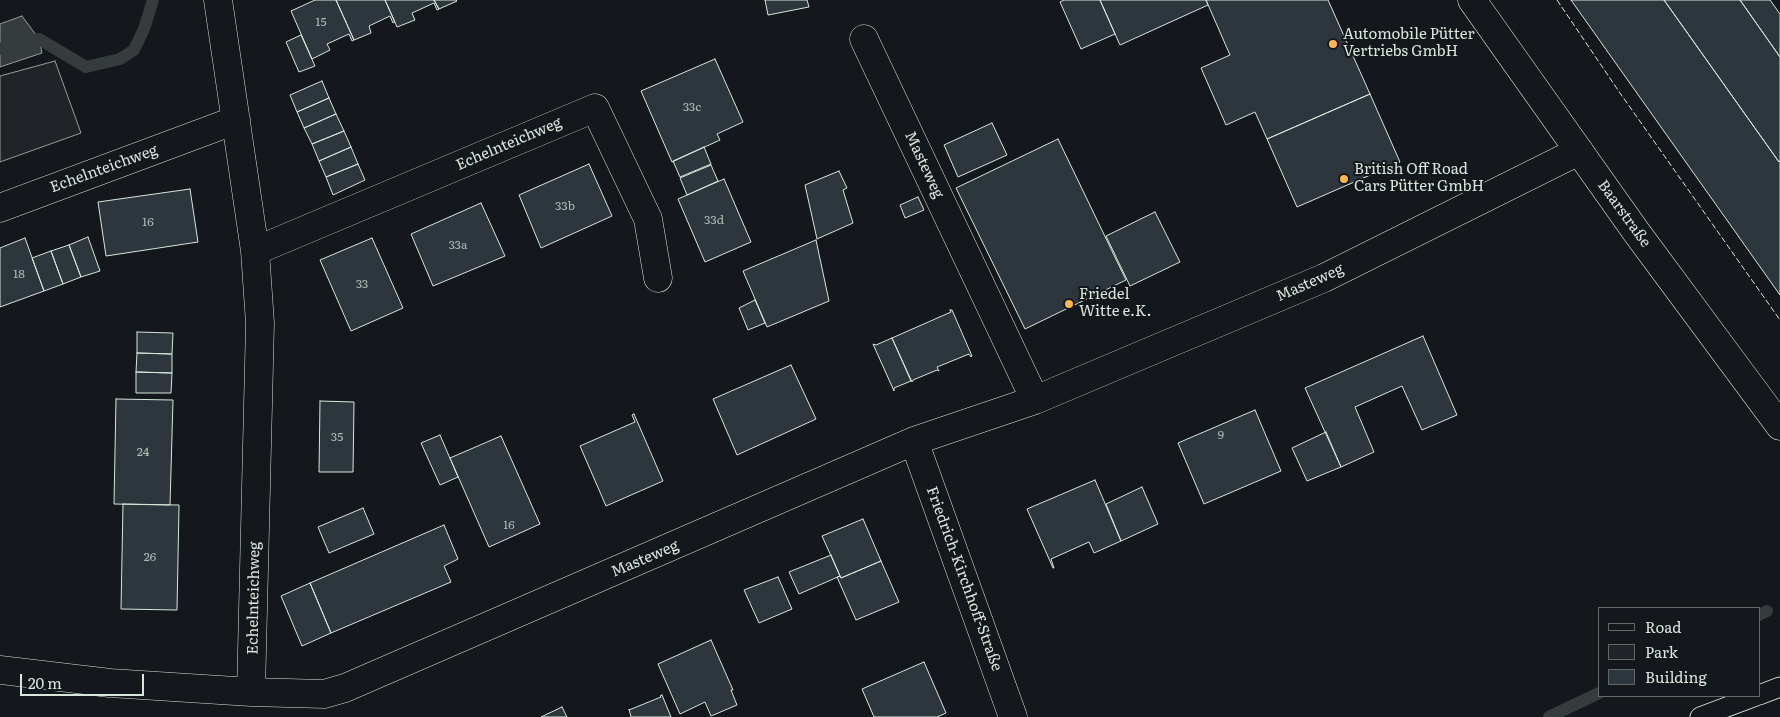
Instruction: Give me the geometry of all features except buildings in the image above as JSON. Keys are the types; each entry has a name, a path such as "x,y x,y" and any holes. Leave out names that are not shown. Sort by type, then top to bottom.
{"street":[{"name":"Echelnteichweg","path":"218,0 255,251 260,323 252,692"},
{"name":"Baarstraße","path":"1472,0 1579,151 1780,426"},
{"name":"Masteweg","path":"864,39 1035,400"},
{"name":"Echelnteichweg","path":"255,251 595,108 648,219 658,278"},
{"name":"Echelnteichweg","path":"0,208 236,120"},
{"name":"Masteweg","path":"252,692 324,694 345,688 914,441 1035,400 1324,278 1579,151"},
{"name":"Friedrich-Kirchhoff-Straße","path":"914,441 1013,717"},
{"path":"0,670 110,683 252,692"}],"lane":[{"path":"1760,694 1780,687"},
{"path":"1700,717 1752,697"}],"green space":[{"path":"55,61 81,133 0,162 0,76"}],"shaded area":[{"path":"22,16 39,39 42,53 0,67 0,24"}],"waterway":[{"path":"0,49 39,39 86,67 120,59 134,50 144,29 153,0"},
{"path":"1760,614 1767,611"},
{"path":"1549,717 1598,693"}],"fence":[{"path":"1557,0 1780,320"}],"place":[{"name":"Automobile Pütter Vertriebs GmbH","path":"1333,44"},
{"name":"British Off Road Cars Pütter GmbH","path":"1344,179"},
{"name":"Friedel Witte e.K.","path":"1069,304"}]}
